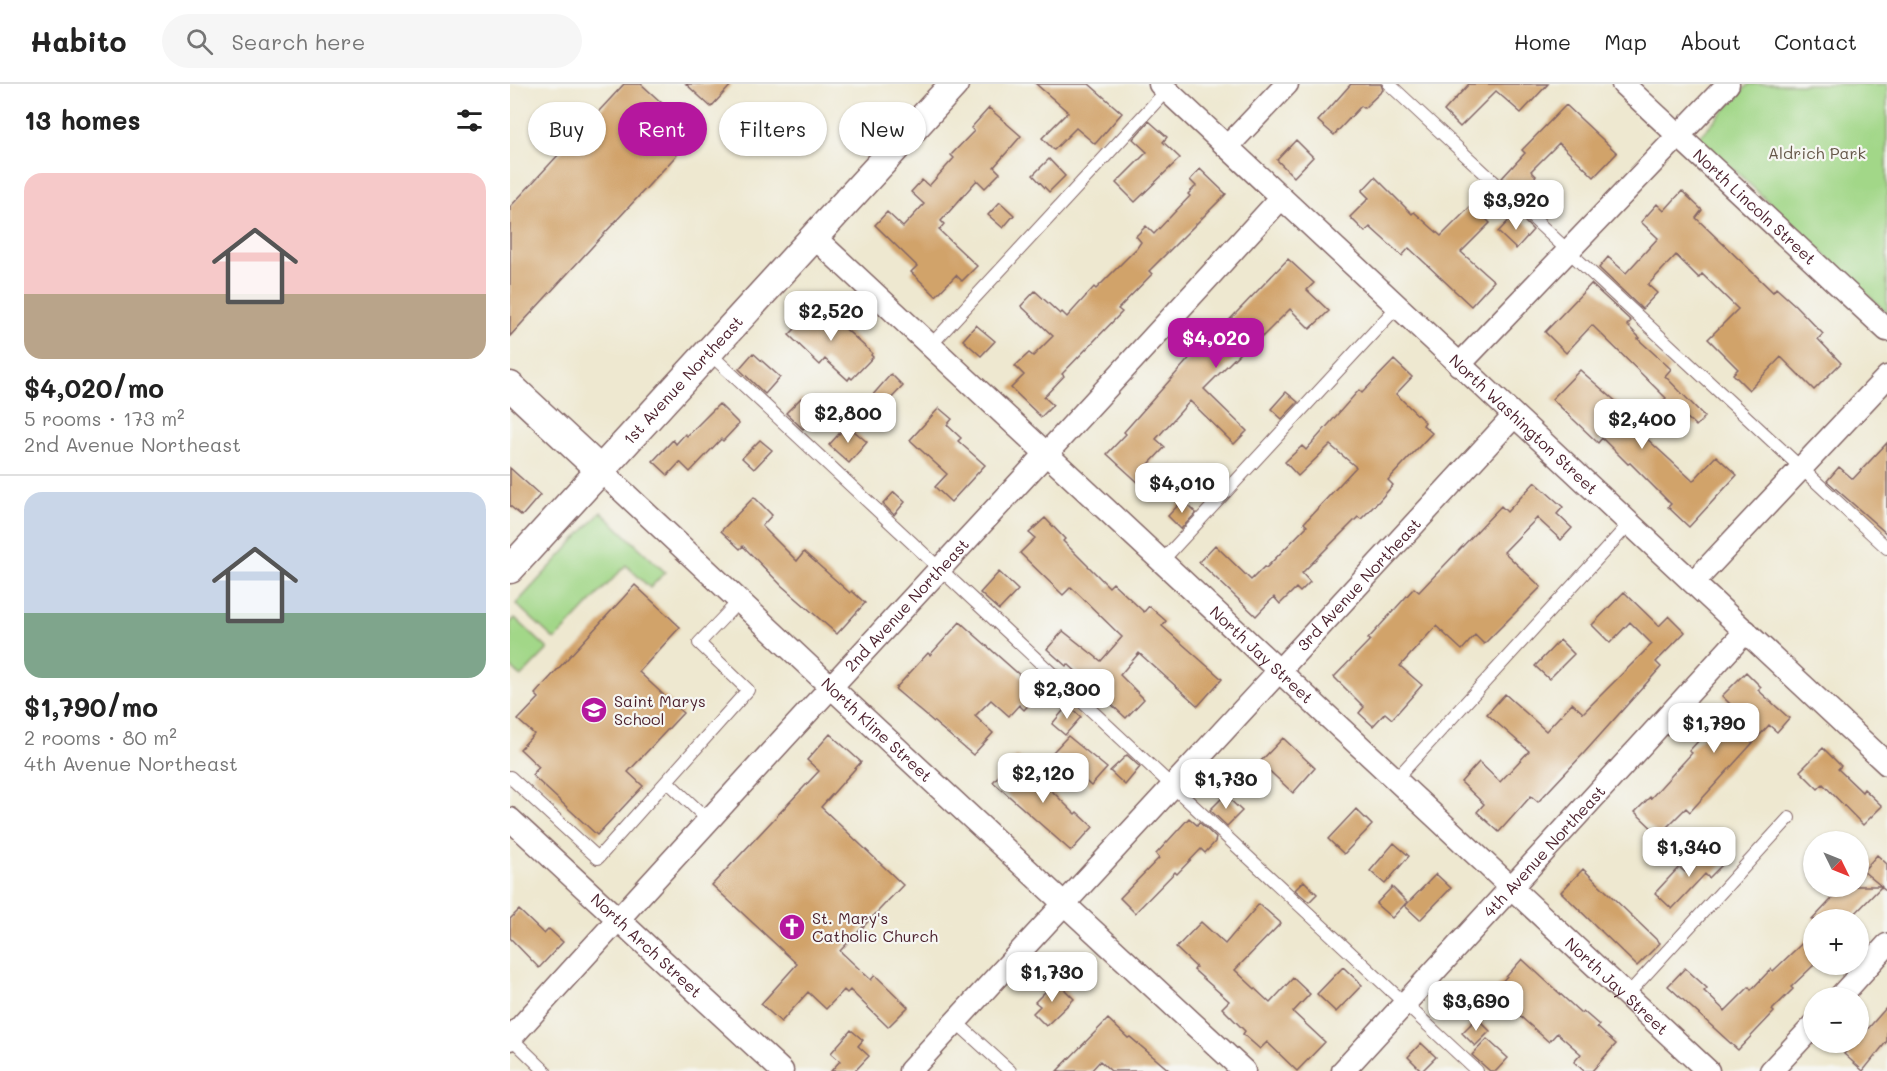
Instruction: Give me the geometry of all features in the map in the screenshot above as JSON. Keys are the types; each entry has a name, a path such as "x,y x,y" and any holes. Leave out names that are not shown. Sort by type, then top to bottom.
{"street":[{"name":"1st Avenue Northeast","path":"510,570 954,84"},
{"path":"1227,147 1287,84"},
{"name":"North Lincoln Street","path":"1623,84 1887,330"},
{"path":"1459,365 1728,84"},
{"name":"North Washington Street","path":"1163,87 1887,764"},
{"name":"2nd Avenue Northeast","path":"510,1038 1281,198"},
{"name":"North Jay Street","path":"814,237 1708,1071"},
{"path":"1694,582 1887,377"},
{"name":"North Kline Street","path":"510,386 1244,1071"},
{"name":"3rd Avenue Northeast","path":"910,1071 1514,416"},
{"name":"4th Avenue Northeast","path":"1343,1071 1746,631"},
{"name":"North Arch Street","path":"510,819 782,1071"},
{"path":"1849,987 1887,945"},
{"path":"1771,1071 1803,1037"}],"lane":[{"path":"1389,84 1887,548"},
{"path":"930,346 1163,87"},
{"path":"1161,562 1397,307"},
{"path":"708,352 1477,1071"},
{"path":"1396,778 1630,523"},
{"path":"510,777 598,858 748,690 699,643 739,601"},
{"path":"667,781 708,820"},
{"path":"1627,995 1789,818"},
{"path":"956,1021 1010,1071"},
{"path":"510,1038 545,1071"}],"green space":[{"name":"Aldrich Park","path":"1749,84 1887,84 1887,313 1699,137"},
{"path":"601,512 665,572 650,588 626,565 555,640 516,604"},
{"path":"515,618 548,649 521,677 510,666 510,623"}],"building":[{"path":"624,84 641,84 661,102 618,102 618,156 676,156 510,336 510,207 557,156 606,156 606,103"},
{"path":"686,84 732,84 711,107"},
{"path":"1036,84 1089,84 1122,113 1095,144 1076,128 1054,150 1042,138 1068,112"},
{"path":"1351,84 1381,84 1383,90 1364,108 1361,106 1334,135 1318,121"},
{"path":"1469,84 1548,84 1521,113 1496,91 1460,127 1444,111"},
{"path":"1566,105 1617,153 1594,177 1559,143 1531,171 1536,176 1530,183 1555,207 1545,218 1502,178 1525,153 1522,150"},
{"path":"989,108 1021,136 994,167 1000,173 985,188 977,180 941,221 944,224 939,230 977,266 962,281 956,275 936,296 911,272 917,266 875,225 887,212 903,227 924,204 911,192 922,180 929,186 954,158 951,155 974,131 971,128"},
{"path":"1149,121 1167,137 1163,142 1180,158 1135,202 1116,183 1147,152 1133,139"},
{"path":"1296,140 1313,157 1294,177 1277,160"},
{"path":"1049,159 1065,176 1049,192 1033,175"},
{"path":"1200,169 1226,194 1149,271 1152,274 1118,309 1122,312 1062,374 1064,376 1044,397 1053,405 1041,417 1011,388 1024,375 1015,366 1029,353 1033,356 1053,336 1021,306 1035,291 1060,314 1062,312 1067,317 1094,287 1096,289 1137,248 1141,242 1136,236 1146,226 1154,234 1190,196 1188,194 1196,186 1190,180"},
{"path":"1375,177 1412,214 1414,212 1441,236 1472,205 1490,223 1461,252 1494,281 1471,306 1409,248 1402,256 1370,227 1365,232 1350,217 1369,198 1362,191"},
{"path":"1682,191 1702,210 1696,218 1773,292 1776,288 1823,334 1818,339 1841,363 1814,390 1781,357 1749,390 1733,374 1738,369 1708,339 1738,309 1702,274 1699,278 1676,255 1648,285 1657,293 1642,309 1599,268 1608,257 1626,273 1658,238 1641,222 1657,204 1664,211"},
{"path":"1000,202 1014,215 1003,228 988,215"},
{"path":"1516,213 1533,230 1516,249 1498,232"},
{"path":"1288,259 1314,283 1307,290 1329,311 1310,329 1290,309 1256,343 1253,340 1204,389 1247,431 1234,444 1190,401 1156,439 1165,447 1148,465 1154,470 1141,485 1107,454 1194,353 1191,351 1209,333 1213,337"},
{"path":"1591,284 1631,321 1627,325 1640,338 1638,339 1671,369 1665,376 1705,417 1696,426 1685,416 1679,422 1661,403 1666,398 1592,325 1566,353 1545,332"},
{"path":"822,302 841,320 838,322 872,353 873,357 852,379 850,377 848,380 825,359 820,365 789,335"},
{"path":"976,325 995,341 981,356 963,340"},
{"path":"753,353 780,377 765,394 739,369"},
{"path":"1394,360 1412,377 1396,394 1425,422 1423,425 1432,433 1388,480 1393,485 1379,501 1361,519 1358,517 1302,573 1310,582 1300,592 1296,588 1280,604 1274,597 1256,616 1199,562 1215,545 1251,580 1307,526 1304,523 1356,467 1330,445 1298,476 1285,462 1302,446 1306,450 1359,390 1362,393"},
{"path":"1580,370 1627,411 1622,416 1693,481 1716,456 1737,475 1689,527 1668,507 1671,504 1630,463 1628,464 1602,438 1598,443 1552,399"},
{"path":"891,374 903,386 882,408 871,397"},
{"path":"1286,392 1298,402 1282,419 1271,409"},
{"path":"801,398 817,414 803,429 786,413"},
{"path":"719,404 739,424 723,441 721,439 690,472 680,462 668,475 653,461 673,440 676,444 685,434 687,436"},
{"path":"939,408 952,419 947,425 961,438 958,441 985,465 951,502 935,487 947,474 910,440"},
{"path":"847,425 867,442 849,463 829,445"},
{"path":"760,440 772,450 754,469 742,458"},
{"path":"1887,443 1887,534 1827,481 1839,467 1853,479"},
{"path":"510,468 540,495 522,516 510,506"},
{"path":"1192,475 1206,489 1195,500 1181,486"},
{"path":"1535,482 1563,507 1557,514 1572,528 1561,540 1537,518 1504,552 1541,587 1484,644 1475,635 1462,650 1436,626 1400,666 1422,685 1392,719 1385,713 1373,726 1359,713 1364,707 1334,677 1370,640 1368,639 1414,588 1419,592 1501,506 1507,512"},
{"path":"894,492 905,502 894,515 883,504"},
{"path":"754,497 772,515 762,526 797,561 804,552 850,593 852,591 865,603 837,634 782,586 743,546 740,549 721,531"},
{"path":"1183,500 1196,513 1181,529 1168,516"},
{"path":"1045,518 1065,539 1063,541 1109,587 1113,583 1144,612 1149,606 1166,621 1162,626 1222,679 1198,706 1139,653 1120,675 1144,699 1126,718 1068,664 1066,666 1047,649 1063,631 1101,661 1122,637 1071,587 1063,595 1020,553 1035,538 1029,533"},
{"path":"999,572 1018,590 999,610 980,593"},
{"path":"635,585 680,627 639,672 683,713 628,772 643,786 597,835 532,775 539,767 520,749 534,734 518,720 539,698 535,694"},
{"path":"1624,592 1659,626 1669,616 1685,632 1656,662 1661,667 1584,753 1538,802 1531,796 1499,832 1477,812 1484,804 1461,782 1479,762 1500,782 1529,751 1487,714 1505,694 1546,731 1572,703 1583,713 1652,644 1630,622 1610,643 1592,625"},
{"path":"960,622 1040,693 1024,710 1019,705 1009,716 991,700 975,716 993,733 973,755 895,689"},
{"path":"1560,640 1574,654 1549,679 1535,666"},
{"path":"1746,672 1761,687 1758,690 1789,718 1777,732 1769,725 1690,812 1686,808 1659,835 1635,812 1692,753 1689,751 1702,737 1737,711 1722,696"},
{"path":"1068,705 1081,717 1065,735 1052,724"},
{"path":"830,734 861,762 821,807 903,885 840,951 871,980 875,975 908,1007 888,1027 850,990 847,993 844,990 826,1009 808,992 781,1022 761,1004 797,964 712,885 819,771 807,760"},
{"path":"1068,736 1107,768 1091,786 1053,752"},
{"path":"1283,738 1315,768 1293,793 1260,762"},
{"path":"1823,748 1841,766 1838,769 1862,792 1864,789 1882,806 1863,825 1823,784 1818,789 1800,771"},
{"path":"1127,755 1140,767 1125,785 1110,771"},
{"path":"1017,756 1075,814 1077,812 1093,827 1071,851 993,782"},
{"path":"1225,795 1242,811 1227,826 1210,810"},
{"path":"1356,809 1372,825 1344,854 1328,839"},
{"path":"1189,818 1197,825 1199,822 1216,838 1215,842 1205,853 1201,849 1177,874 1175,872 1135,913 1120,898 1159,858 1156,854"},
{"path":"1394,843 1409,856 1385,884 1370,871"},
{"path":"1709,846 1725,862 1709,878 1705,874 1672,909 1655,893 1679,867 1685,872"},
{"path":"1877,855 1887,864 1887,892 1881,887 1860,909 1822,909 1834,897 1869,897 1869,886 1881,886 1869,876 1869,864"},
{"path":"1583,869 1660,943 1637,966 1561,892"},
{"path":"1436,874 1451,888 1420,920 1405,906"},
{"path":"1304,881 1317,894 1309,902 1295,890"},
{"path":"1392,887 1407,902 1392,918 1376,904"},
{"path":"1259,904 1281,923 1235,970 1270,1003 1293,978 1310,994 1293,1012 1325,1042 1297,1071 1267,1042 1260,1049 1243,1034 1245,1031 1222,1008 1229,1001 1194,970 1196,967 1176,948 1201,922 1225,944"},
{"path":"519,910 544,934 549,929 563,942 539,968 510,938 510,919"},
{"path":"1803,942 1804,975 1772,1010 1774,1012 1738,1050 1668,986 1685,968 1707,988 1704,991 1725,1011 1749,987 1751,990 1771,969 1773,971"},
{"path":"1522,959 1581,1013 1583,1011 1599,1025 1597,1027 1616,1044 1592,1071 1584,1071 1574,1062 1581,1054 1557,1033 1549,1042 1493,992"},
{"path":"1343,967 1362,985 1336,1012 1317,994"},
{"path":"1056,981 1074,999 1046,1026 1033,1013 1040,1006 1035,1002"},
{"path":"1887,1007 1887,1041 1863,1071 1844,1054 1869,1053 1869,1027"},
{"path":"1477,1018 1490,1031 1475,1046 1462,1033"},
{"path":"1108,1019 1170,1071 1111,1071 1100,1061 1091,1071 1057,1071"},
{"path":"851,1030 863,1040 858,1046 869,1056 855,1071 831,1071 840,1061 831,1053"},
{"path":"1487,1039 1508,1058 1496,1071 1490,1071 1472,1055"},
{"path":"1421,1043 1436,1057 1422,1071 1408,1057"}],"place":[{"name":"Saint Marys School","path":"594,710"},
{"name":"St. Mary's Catholic Church","path":"792,927"}]}
